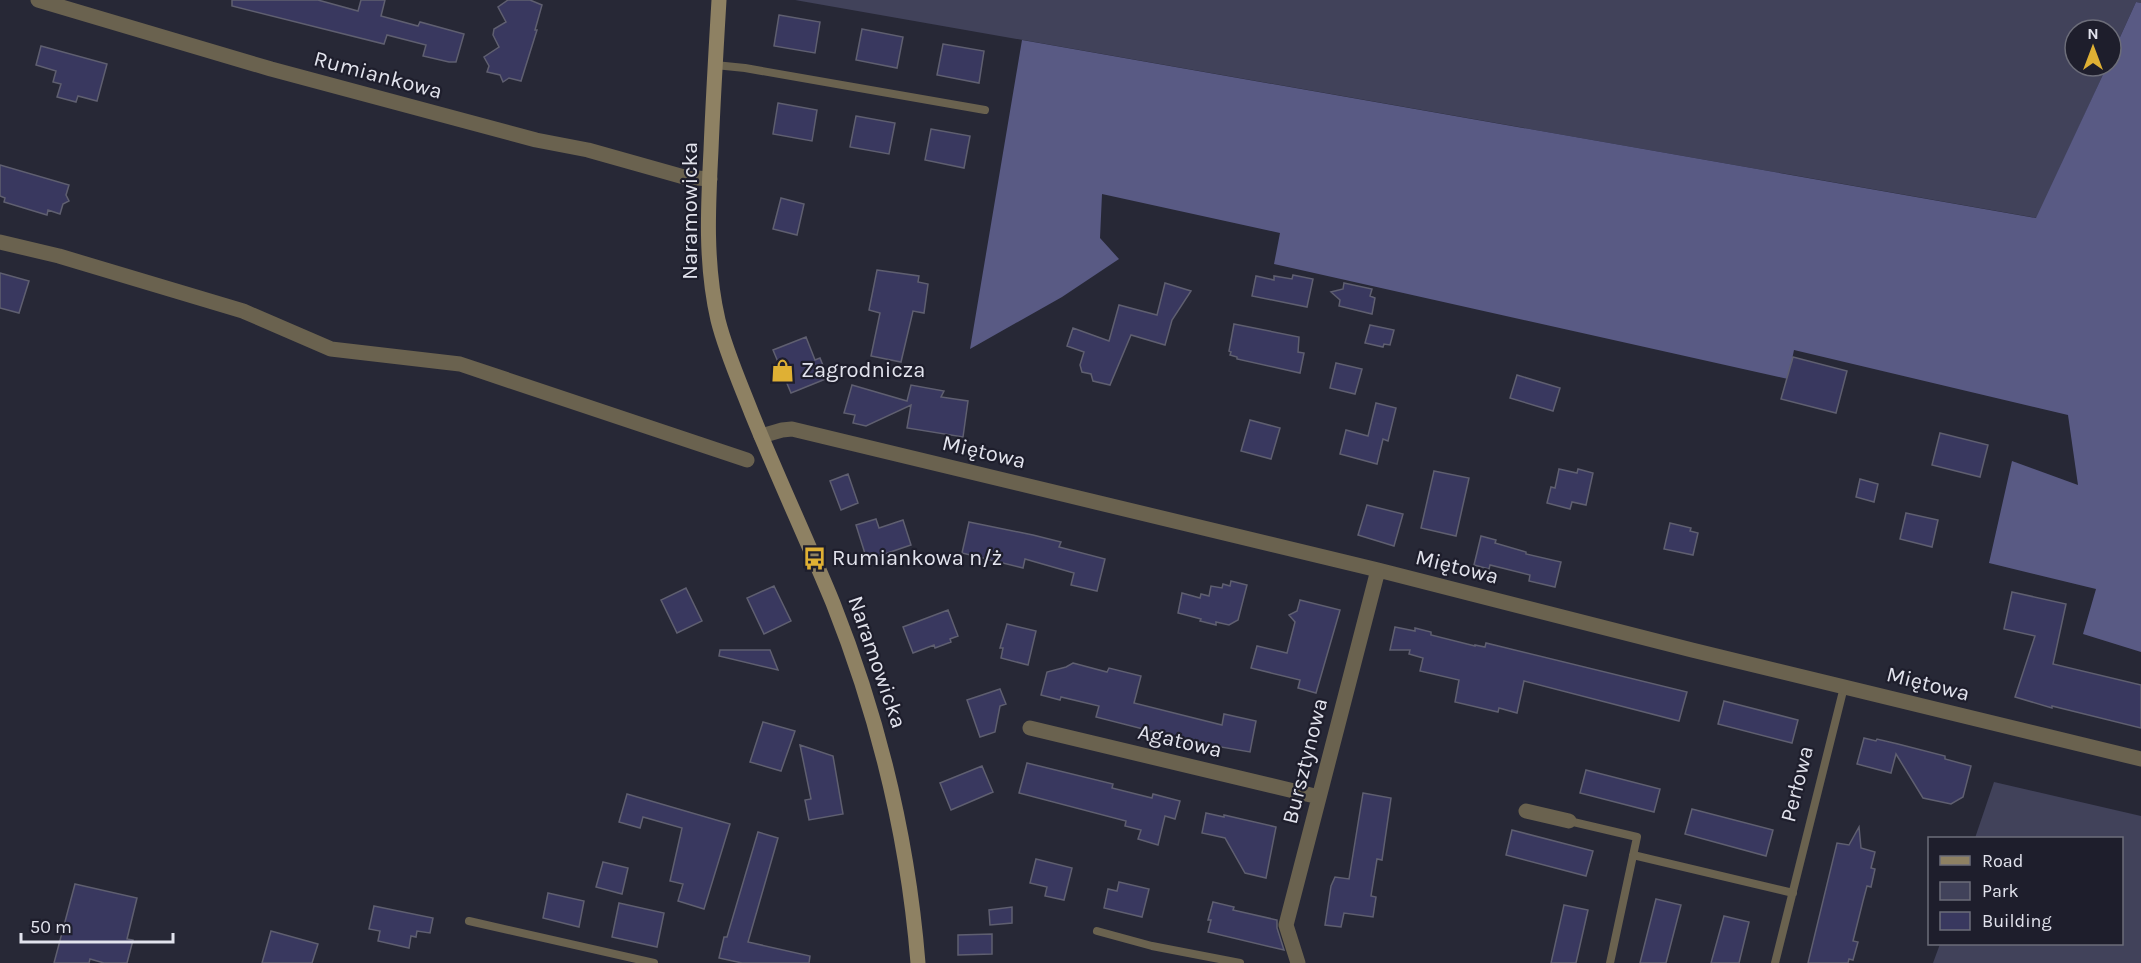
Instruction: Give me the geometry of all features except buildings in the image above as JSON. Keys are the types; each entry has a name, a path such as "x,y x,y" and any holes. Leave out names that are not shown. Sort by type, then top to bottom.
{"street":[{"name":"Rumiankowa","path":"38,0 340,88 536,140 588,150 684,177 710,179"},
{"name":"Naramowicka","path":"719,0 708,245 715,303 727,350 761,436 833,603 878,730 903,848 918,963"},
{"path":"0,242 59,256 243,311 331,349 460,364 747,460"},
{"name":"Miętowa","path":"761,436 792,429 1378,570 2141,759"},
{"name":"Bursztynowa","path":"1298,963 1286,926 1378,570"},
{"name":"Agatowa","path":"1030,728 1319,797"},
{"path":"1526,811 1569,821"}],"lane":[{"path":"715,65 745,68 985,110"},
{"name":"Perłowa","path":"1775,963 1844,687"},
{"path":"1569,821 1637,837 1610,963"},
{"path":"1633,855 1793,892"},
{"path":"469,921 654,963"},
{"path":"1097,931 1152,946 1240,963"}],"green space":[{"path":"795,0 2141,0 2141,3 2136,2 2123,31 2123,18 2063,18 2063,78 2101,78 2037,218"},
{"path":"1994,782 2141,816 2141,963 1933,963 1940,945 2123,945 2123,837 1975,837"}],"shaded area":[{"path":"2136,2 2141,3 2141,652 2083,634 2096,589 1989,563 2012,461 2078,485 2068,415 1794,350 1788,379 1274,264 1280,233 1102,194 1100,238 1119,259 1062,297 970,349 1022,40 2036,218 2101,78 2123,78 2123,31"}],"place":[{"name":"Zagrodnicza","path":"783,370"},
{"name":"Rumiankowa n/ż","path":"814,558"}]}
